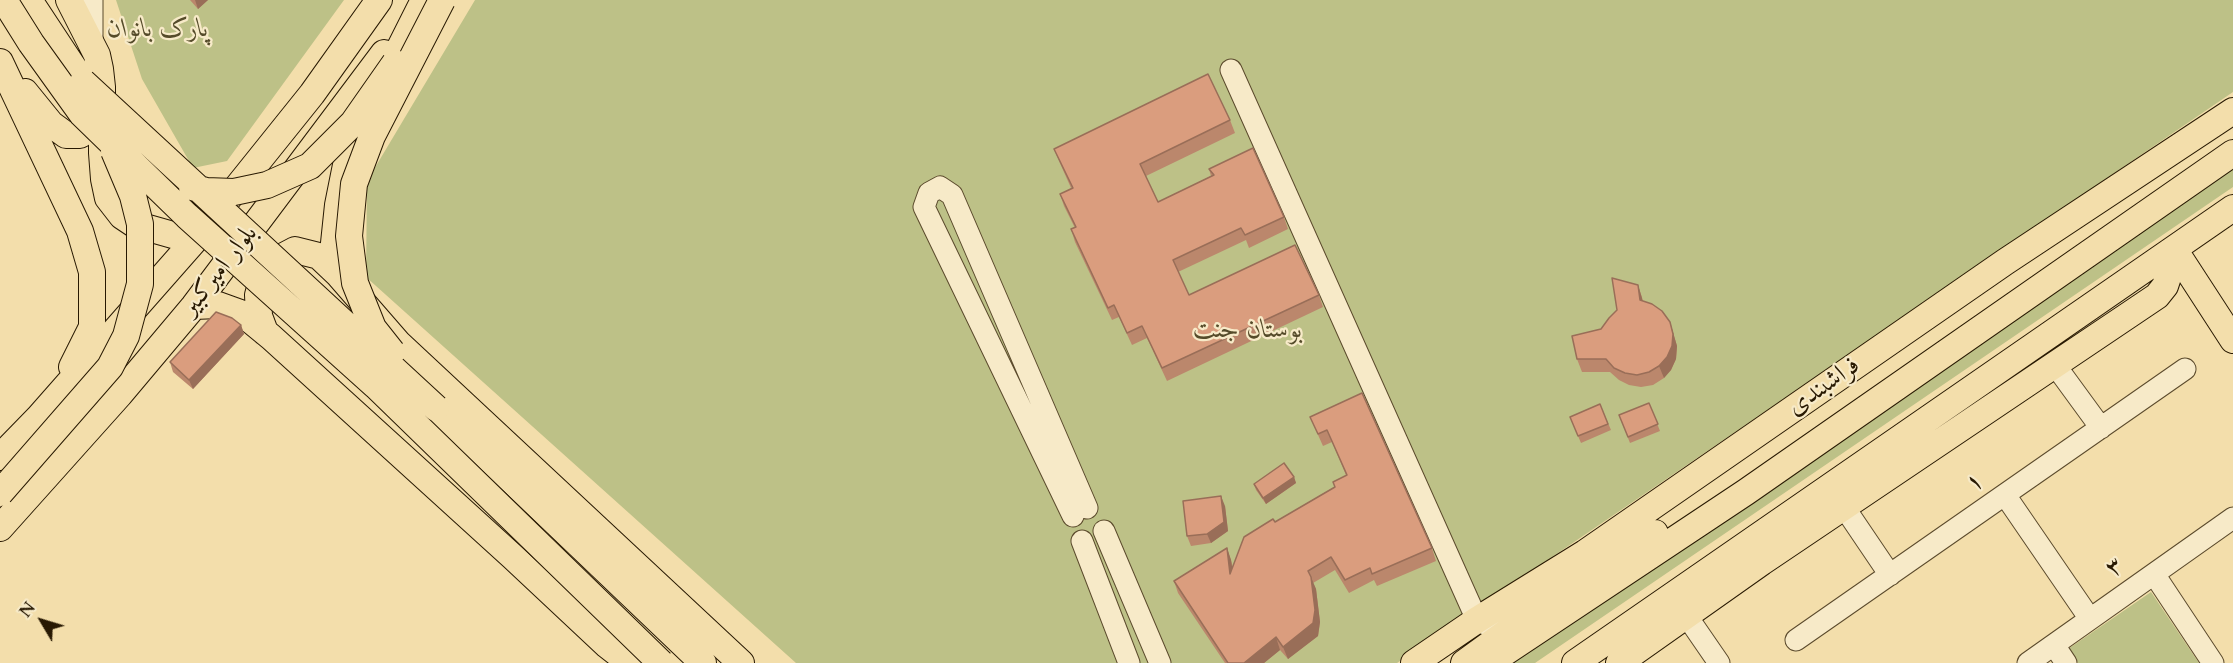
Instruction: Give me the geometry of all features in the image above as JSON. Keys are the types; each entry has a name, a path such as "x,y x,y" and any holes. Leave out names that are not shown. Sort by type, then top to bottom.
{"main road":[{"path":"4,0 61,87 82,114 187,216 376,386 661,663"},
{"path":"29,0 92,85 703,663"},
{"name":"بلوار امیرکبیر","path":"0,457 39,417 194,241 312,94 379,0"},
{"path":"338,274 334,243 346,165 358,131 424,0"},
{"name":"بلوار امیرکبیر","path":"0,528 120,394 194,306 424,0"},
{"path":"116,146 157,174 177,183 206,190 234,192 267,185 310,166 352,123 441,0"},
{"path":"436,408 373,328 356,283 349,236 354,184 372,136 441,0"},
{"path":"75,1 97,55 92,85 108,198 123,216 134,224 194,241"},
{"path":"0,62 51,124 66,135 80,135 91,127 99,112 92,85"},
{"path":"0,62 80,231 92,272 92,327 71,368 39,417"},
{"path":"0,493 110,367 126,336 140,284 141,233 135,203 92,85"},
{"name":"فراشبندی","path":"1414,663 1585,552 2005,262 2233,111"},
{"path":"2186,185 2233,132"},
{"name":"فراشبندی","path":"1746,492 2233,153"},
{"path":"1575,663 2233,208"},
{"path":"2174,249 2233,340"},
{"path":"1618,663 2157,296 2168,278 2174,249"},
{"path":"265,332 259,316 258,295 264,274 278,259 295,250 319,256 338,274 398,343 741,663"},
{"path":"194,306 218,305 243,314 265,332 607,645 630,663"},
{"path":"1464,663 1580,579 1649,536 1746,492"},
{"path":"1489,663 1746,492"}],"street":[{"path":"1231,70 1477,620 1504,633"},
{"path":"1080,512 924,207 929,193 940,187 952,195 1080,512 1071,529 1082,541 1129,663"},
{"path":"2055,365 2101,428"},
{"name":"۱","path":"1796,640 2185,369"},
{"path":"2006,495 2090,618"},
{"path":"1845,507 1890,575"},
{"path":"1080,512 1100,512 1106,525 1104,531 1093,541 1082,541"},
{"name":"۳","path":"2028,663 2233,518"},
{"path":"1104,531 1160,663"},
{"path":"2154,574 2213,663"},
{"path":"1686,615 1719,663"},
{"path":"2054,645 2066,663"}],"green space":[{"name":"پارک بانوان","path":"116,0 344,0 227,161 193,168 142,79"},
{"name":"بوستان جنت","path":"475,0 2233,0 2233,92 1397,663 796,663 366,277 367,181"},
{"path":"2233,166 2233,187 1535,663 1513,663 1788,475"},
{"path":"2151,592 2199,663 2078,663 2068,649"}],"building":[{"path":"1208,74 1230,120 1140,164 1158,202 1214,175 1209,169 1253,148 1284,217 1245,235 1241,228 1173,260 1189,295 1295,245 1319,295 1162,368 1142,326 1127,333 1114,305 1108,308 1071,229 1076,227 1060,194 1073,188 1054,149"},
{"path":"1612,278 1638,285 1640,300 1662,311 1670,322 1673,334 1672,346 1667,357 1649,372 1637,375 1625,373 1614,368 1606,359 1577,359 1572,336 1601,329 1617,310"},
{"path":"216,312 232,318 241,325 189,380 170,362"},
{"path":"1362,393 1432,548 1372,574 1370,568 1345,580 1331,557 1308,571 1311,577 1315,610 1313,623 1283,647 1276,637 1244,663 1228,663 1174,581 1227,548 1230,574 1244,537 1273,519 1275,522 1335,487 1333,482 1347,475 1327,430 1318,434 1310,417"},
{"path":"1649,403 1658,424 1628,437 1619,415"},
{"path":"1600,404 1608,424 1578,436 1570,417"},
{"path":"1284,463 1294,477 1263,498 1254,484"},
{"path":"1221,496 1224,522 1207,534 1187,536 1183,501"}]}
